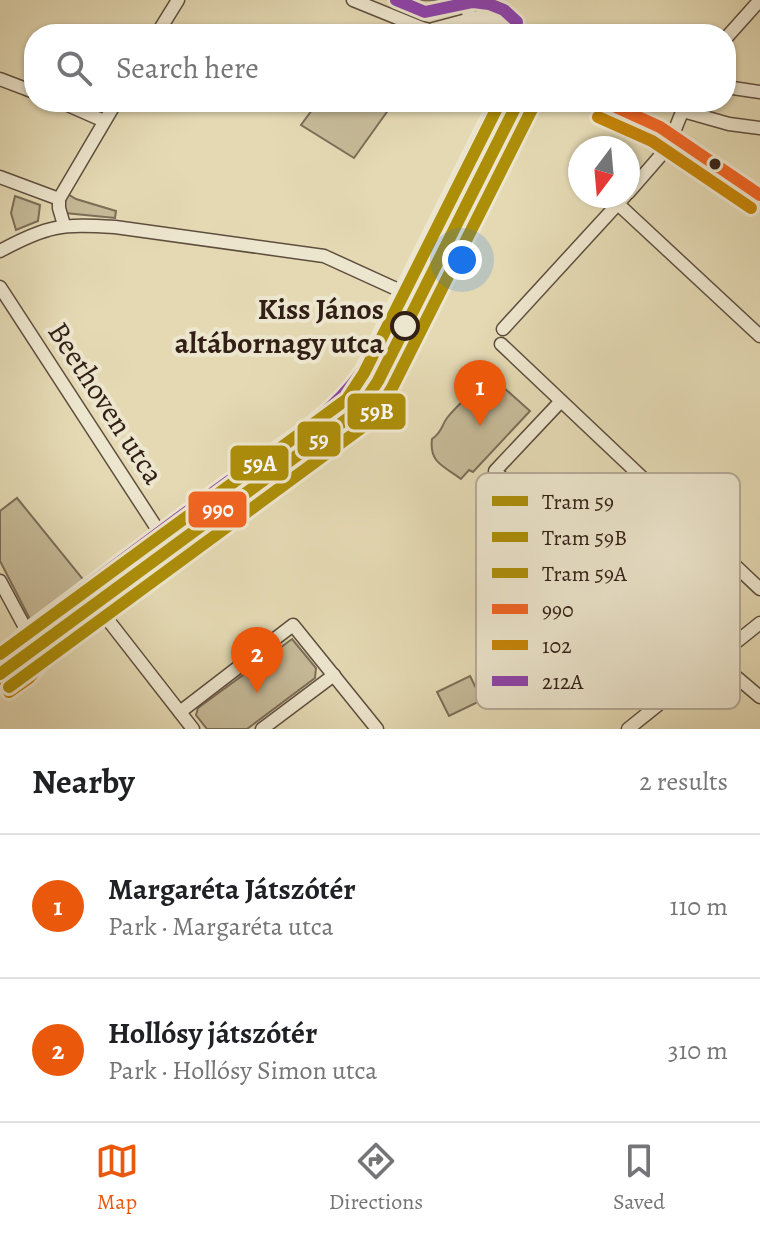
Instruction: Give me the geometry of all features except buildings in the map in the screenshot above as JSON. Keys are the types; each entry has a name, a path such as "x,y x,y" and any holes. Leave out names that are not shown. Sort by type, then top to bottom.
{"street":[{"path":"163,24 178,0"},
{"path":"353,0 412,24"},
{"path":"461,0 474,24"},
{"path":"481,0 498,24"},
{"path":"736,27 760,0"},
{"path":"456,24 469,18 495,20"},
{"path":"0,79 24,88"},
{"path":"736,88 760,92"},
{"path":"84,112 104,121"},
{"path":"64,225 59,199 110,112"},
{"path":"0,679 18,666 35,646 232,498 340,423 364,399 369,374 402,306 416,298 510,112"},
{"path":"629,112 672,135 760,195"},
{"path":"640,179 660,158 682,112"},
{"path":"699,112 729,124 760,128"},
{"path":"0,177 59,199"},
{"path":"503,329 613,208"},
{"path":"634,208 760,336"},
{"path":"0,251 37,231 64,225 128,229 324,256 416,298"},
{"name":"Beethoven utca","path":"0,287 169,547"},
{"path":"501,344 637,473"},
{"path":"497,473 495,471 561,401"},
{"path":"740,570 760,589"},
{"path":"0,581 35,646"},
{"path":"94,602 193,729"},
{"path":"740,639 760,623"},
{"path":"180,712 293,625 377,729"},
{"path":"0,658 15,648 35,646"},
{"path":"262,729 334,675"},
{"path":"740,680 760,697"},
{"path":"628,729 653,709"}],"shaded area":[{"path":"388,0 444,0 444,1 431,18"},
{"path":"311,112 387,112 354,158 301,125"},
{"path":"66,193 116,211 115,218 65,213 63,199"},
{"path":"15,196 40,205 38,221 16,230 11,213"},
{"path":"485,371 530,411 473,472 469,470 461,479 435,459 432,439"},
{"path":"17,498 86,583 32,623 0,561 0,511"},
{"path":"292,639 316,668 315,678 247,729 207,729 196,715 198,708"},
{"path":"470,676 476,688 476,703 449,716 437,692"}],"tram line":[{"name":"59A","path":"0,654 347,399 364,373 495,112"},
{"name":"59","path":"0,674 359,410 378,381 513,112"},
{"name":"59B","path":"9,687 371,421 392,388 530,112"}],"transit line":[{"name":"212A","path":"396,0 425,12 473,2 489,4 504,10 517,22"},
{"name":"212A","path":"0,659 25,633 222,486 298,434 349,388 363,370 492,112"},
{"name":"990","path":"0,679 18,666 35,646 329,430 362,397 377,378 510,112"},
{"name":"102","path":"9,692 29,678 46,658 321,457 376,406 391,385 528,112"},
{"name":"990","path":"627,112 660,127 760,195"},
{"name":"102","path":"598,117 652,141 751,208"}],"place":[{"name":"Kiss János altábornagy utca","path":"405,326"},
{"name":"Margaréta Játszótér","path":"480,426"},
{"name":"Hollósy játszótér","path":"257,693"}]}
